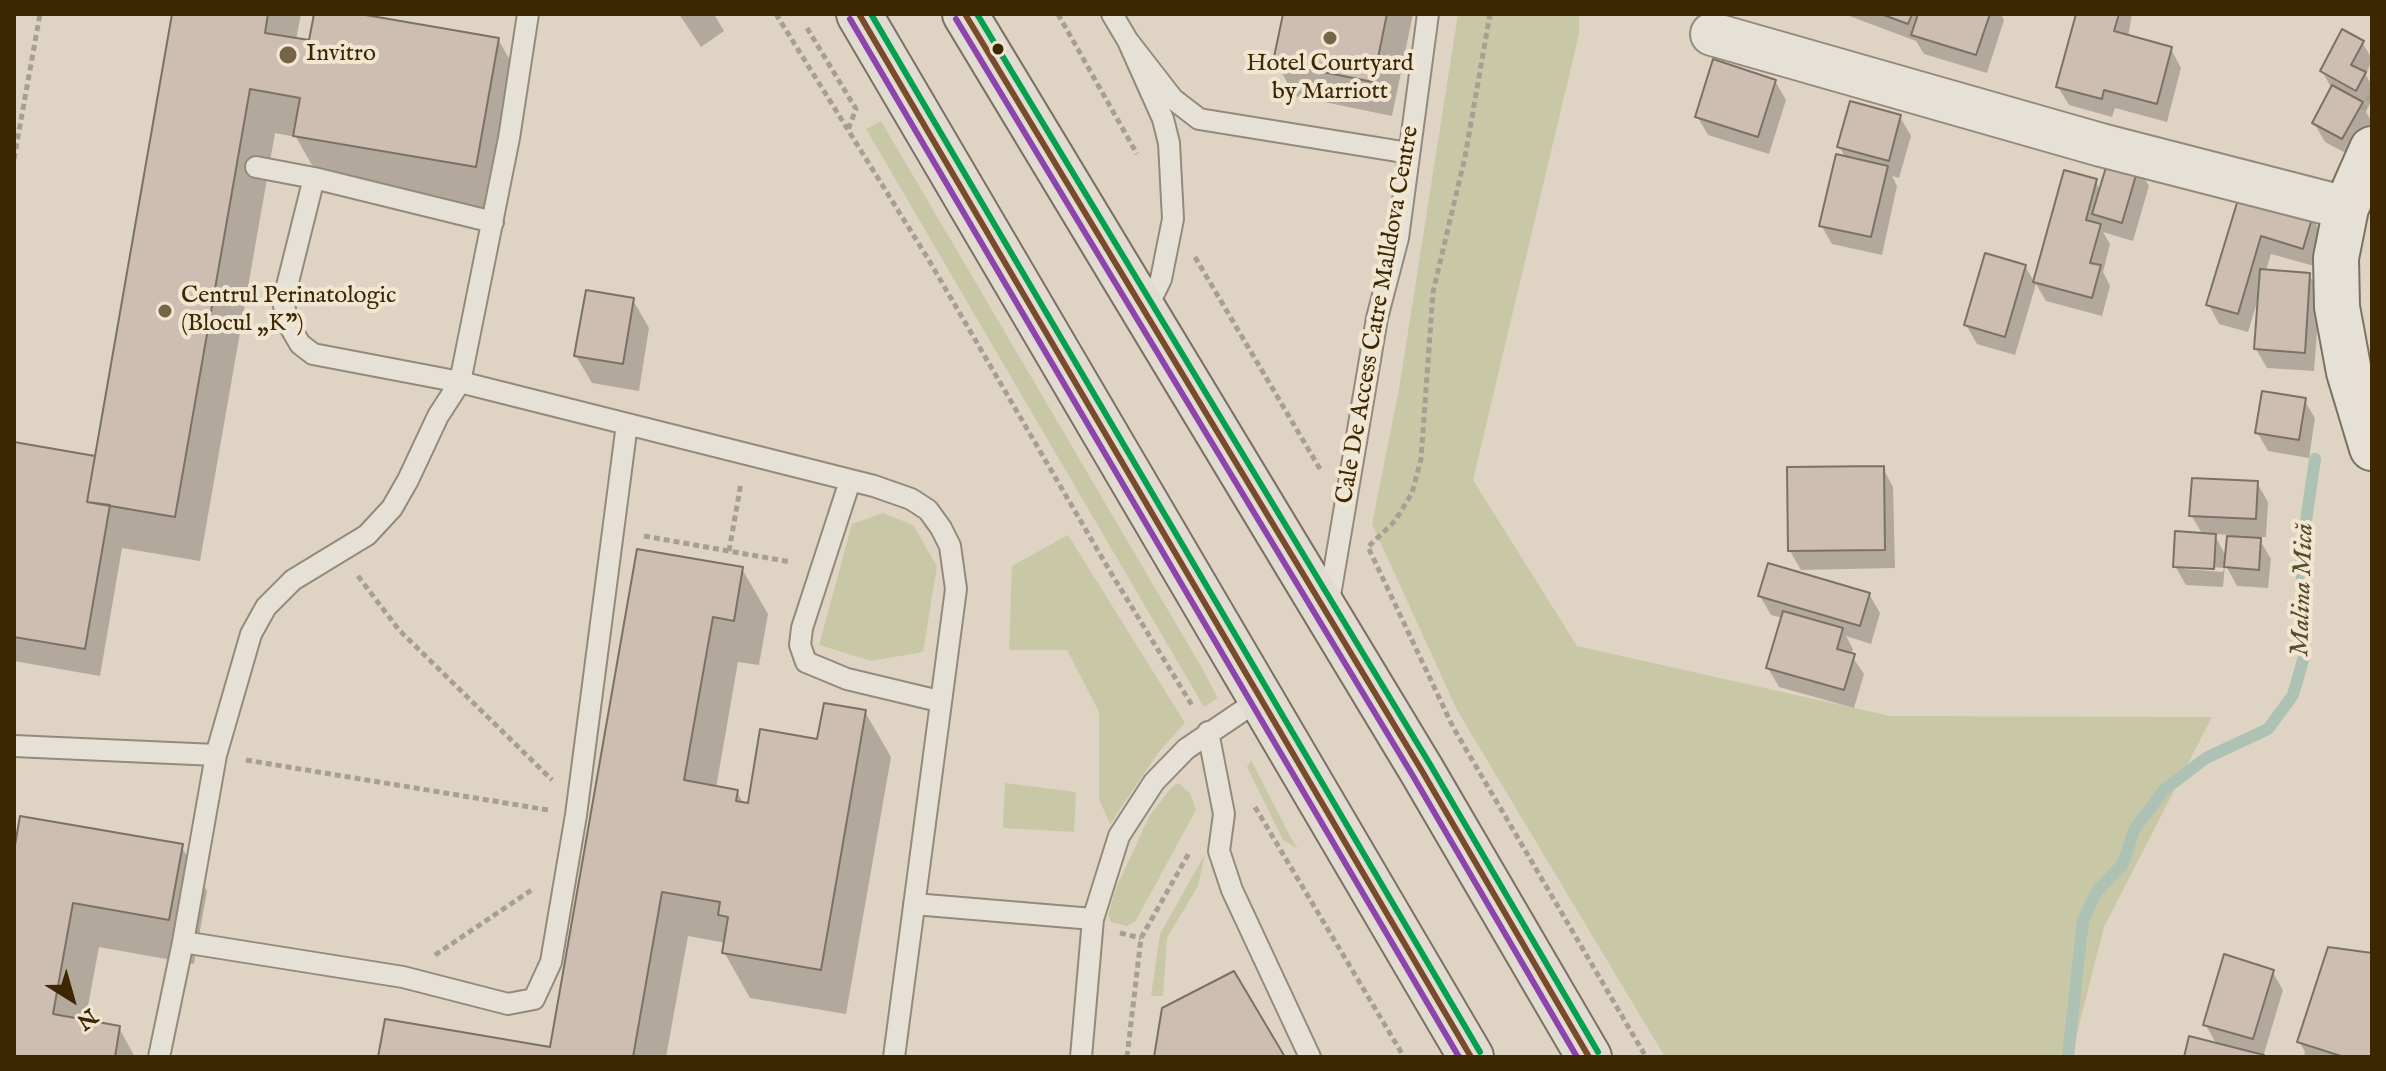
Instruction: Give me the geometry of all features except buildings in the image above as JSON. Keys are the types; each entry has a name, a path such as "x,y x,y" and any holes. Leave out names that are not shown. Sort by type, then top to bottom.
{"highway":[{"path":"859,14 1471,1057"},
{"path":"965,14 1422,771 1589,1057"}],"main road":[{"path":"2372,149 2346,208 2336,258 2337,307 2349,372 2372,448"}],"street":[{"path":"1712,34 2101,145 2346,208"}],"lane":[{"path":"159,1057 216,755 251,634 266,607 293,580 367,535 392,508 438,416 460,382 509,138 528,14"},
{"path":"1112,14 1128,41 1163,119 1170,154 1173,219 1161,279 1145,312"},
{"name":"Cale De Access Catre Malldova Centre","path":"1327,615 1377,318 1398,238 1428,14"},
{"path":"1128,41 1173,99 1199,119 1409,153"},
{"path":"256,167 493,222"},
{"path":"314,178 283,302 289,325 300,344 313,354 460,382 850,481 911,499 928,510 941,528 950,546 956,589 894,1057"},
{"path":"183,942 403,977 508,1004 534,999 551,962 576,815 627,424"},
{"path":"850,481 802,628 800,645 806,662 847,679 939,701"},
{"path":"1081,1057 1093,919 1119,836 1154,782 1175,760 1208,732 1260,699"},
{"path":"1208,732 1224,814 1219,851 1232,890 1310,1057"},
{"path":"14,746 216,755"},
{"path":"914,904 1093,919"}],"path":[{"path":"14,159 40,14"},
{"path":"776,14 927,257 1111,573 1208,732"},
{"path":"1058,14 1143,164"},
{"path":"1368,547 1395,521 1412,493 1421,459 1433,292 1465,157 1490,14"},
{"path":"807,28 856,109 848,130"},
{"path":"1173,219 1368,547 1453,727 1646,1057"},
{"path":"729,551 746,455"},
{"path":"613,530 820,567"},
{"path":"340,553 399,630 557,785 576,815"},
{"path":"216,755 576,815"},
{"path":"1127,1057 1141,938 1199,835 1224,814"},
{"path":"1284,855 1404,1057"},
{"path":"403,977 567,866"}],"green space":[{"path":"1458,14 1579,14 1579,34 1473,480 1577,646 1890,716 2212,717 2104,927 2071,1057 1665,1057 1457,710 1372,524 1399,389"},
{"path":"881,121 1202,668 1218,698 1204,707 866,129"},
{"path":"883,513 913,525 937,566 923,652 871,661 819,645 852,524"},
{"path":"1068,535 1185,723 1158,753 1110,824 1099,799 1099,712 1067,650 1009,650 1012,566"},
{"path":"1251,760 1298,849 1283,840 1247,767"},
{"path":"1005,783 1076,792 1074,832 1003,828"},
{"path":"1178,783 1190,793 1196,810 1135,922 1127,926 1111,922 1108,915 1116,888 1150,815"},
{"path":"1205,854 1198,886 1167,938 1163,996 1151,996 1160,934"}],"waterway":[{"name":"Malina Mică","path":"2068,1057 2083,920 2097,891 2123,864 2134,830 2164,790 2206,758 2268,729 2293,695 2305,653 2301,555 2315,459"}],"transit line":[{"path":"859,14 1471,1057"},
{"path":"871,14 1480,1052"},
{"path":"965,14 1422,771 1589,1057"},
{"path":"977,14 1431,766 1598,1052"},
{"path":"850,19 1459,1057"},
{"path":"956,19 1413,776 1577,1057"}],"place":[{"name":"Hotel Courtyard by Marriott","path":"1330,38"},
{"name":"Invitro","path":"288,55"},
{"name":"Centrul Perinatologic (Blocul „K”)","path":"165,311"}]}
